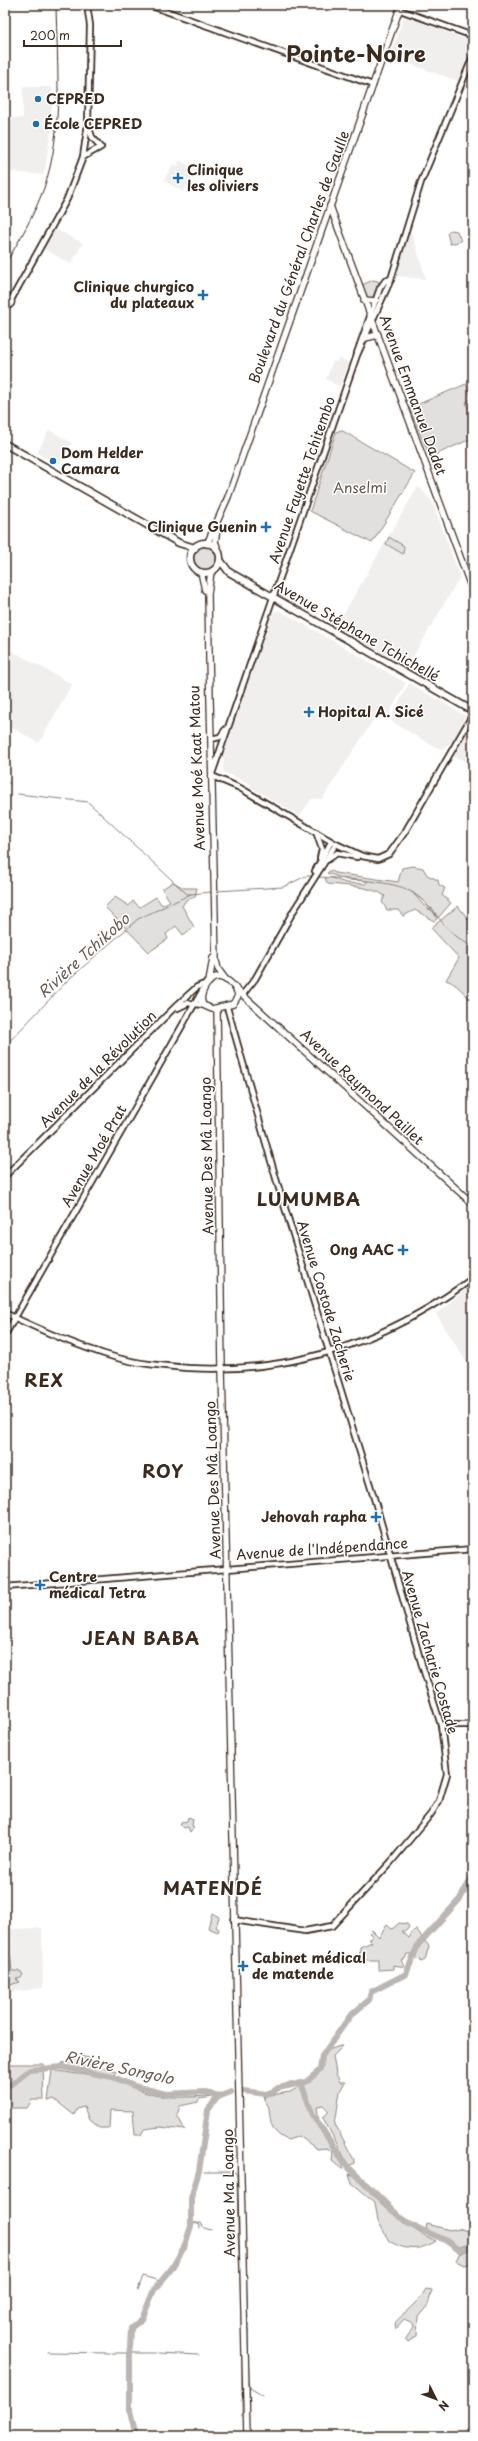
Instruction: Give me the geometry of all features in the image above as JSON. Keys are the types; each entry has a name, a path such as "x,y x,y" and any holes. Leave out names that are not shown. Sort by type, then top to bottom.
{"highway":[{"path":"5,311 7,302"},
{"path":"5,444 179,543 195,548 207,544 218,550 220,560 213,570 201,572 194,567 191,557 179,543"},
{"path":"191,557 195,548"},
{"name":"Avenue Stéphane Tchichellé","path":"220,560 230,572 473,713"},
{"name":"Avenue Stéphane Tchichellé","path":"213,570 230,572"}],"main road":[{"name":"Boulevard du Général Charles de Gaulle","path":"218,550 215,538 221,516 400,7"},
{"name":"Avenue Emmanuel Dadet","path":"330,206 473,592"},
{"path":"364,300 375,301"},
{"path":"366,338 378,335"},
{"name":"Boulevard du Général Charles de Gaulle","path":"207,544 221,516"},
{"name":"Avenue Moé Kaat Matou","path":"213,570 208,594 214,962"},
{"name":"Avenue Moé Kaat Matou","path":"201,572 206,595 214,962"},
{"path":"214,962 226,980 235,988 238,993 237,1000"},
{"path":"209,982 214,962"},
{"path":"226,980 216,977 209,982 204,989 201,998 203,1005 208,1008 217,1009 227,1007 244,994"},
{"name":"Avenue Raymond Paillet","path":"235,988 244,994 473,1204"},
{"name":"Avenue Des Mâ Loango","path":"217,1009 222,1369 235,1950"},
{"name":"Avenue Ma Loango","path":"235,1950 247,2436"}],"street":[{"path":"7,302 67,199 83,156 88,123 90,25 87,5"},
{"path":"149,5 373,85"},
{"path":"400,7 473,36"},
{"name":"Avenue Fayette Tchitembo","path":"357,355 366,338 391,279 425,171 473,56"},
{"path":"83,156 101,147 92,136 88,123"},
{"name":"Avenue Fayette Tchitembo","path":"212,775 272,597 357,355 370,313 382,284 391,279"},
{"path":"322,861 337,853 367,860 378,859 389,854 405,832 473,713"},
{"name":"Avenue Fayette Tchitembo","path":"211,739 220,737 228,725"},
{"path":"212,775 240,788 333,843 362,856 378,859"},
{"path":"315,831 322,849 322,861"},
{"path":"244,994 255,979 333,843"},
{"name":"Avenue de la Révolution","path":"5,1176 176,1006 198,987 209,982"},
{"name":"Avenue Moé Prat","path":"5,1335 204,989"},
{"name":"Avenue de la Révolution","path":"5,1179 177,1008 183,1004 203,1005"},
{"name":"Avenue Costode Zacherie","path":"227,1007 390,1556"},
{"path":"5,1313 40,1330 115,1358 146,1364 222,1369 286,1363 330,1353 373,1336 414,1317 473,1278"},
{"name":"Avenue de l'Indépendance","path":"5,1587 473,1549"},
{"name":"Avenue Zacharie Costade","path":"234,1920 306,1931 328,1928 336,1923 391,1862 439,1802 447,1774 441,1725 390,1556"},
{"path":"441,1725 473,1725"}],"shaded area":[{"path":"404,16 473,42 458,81 390,57"},
{"path":"23,87 52,87 51,131 45,169 43,175 12,172 5,184 5,118 23,118"},
{"name":"Clinique les oliviers","path":"179,160 195,169 191,175 186,173 193,177 183,192 164,180 173,164 178,167"},
{"path":"55,229 83,243 71,264 44,249"},
{"path":"406,232 412,234 426,279 393,276"},
{"path":"338,358 349,362 340,387 326,379 333,361 337,362"},
{"path":"49,430 72,443 59,465 37,453"},
{"path":"418,486 432,501 460,577 407,667 336,627"},
{"name":"Hopital A. Sicé","path":"279,610 406,683 388,715 382,712 378,713 322,799 311,799 300,816 250,787 251,784 223,772 224,749 273,612"},
{"path":"5,647 72,684 39,743 5,724"},
{"path":"409,683 466,716 454,740 443,749 433,746 391,721 391,718"},
{"path":"472,721 473,722 473,764 454,757"},
{"path":"473,1283 473,1372 436,1314"},
{"path":"42,1928 43,1988 10,1992 11,1929"}],"green space":[{"path":"450,230 457,231 461,241 450,244 447,233"},
{"path":"373,280 378,281 379,284 373,299 368,300 362,285"},
{"path":"466,384 472,399 466,402 468,408 473,407 473,438 430,457 409,408"},
{"name":"Anselmi","path":"341,430 415,473 372,543 310,511 336,432"},
{"path":"389,537 404,546 403,554 386,544"},
{"path":"206,545 215,549 219,558 215,567 206,571 197,567 193,558 197,549"},
{"path":"413,866 423,868 427,875 438,880 439,885 445,888 442,895 451,903 438,918 433,909 428,907 425,902 412,892 426,908 433,911 437,919 434,921 415,910 403,916 398,910 387,910 382,902 385,896 373,890 328,884 325,879 329,877 346,883 365,884 368,881 347,880 327,873 331,870 335,873 398,882 402,868"},
{"path":"173,882 184,888 197,888 195,897 186,900 182,906 194,927 183,935 176,926 166,934 168,939 149,952 105,907 115,897 129,906 133,901 140,907 156,897 162,905 170,901 162,889"},
{"path":"458,906 473,925 473,1002 457,986 446,980 459,958 431,928"},
{"path":"188,1817 193,1819 192,1826 194,1827 190,1832 188,1827 183,1828 180,1825 181,1822 187,1821"},
{"path":"212,1913 219,1917 216,1927 219,1929 218,1932 208,1928"},
{"path":"399,1923 407,1924 409,1927 406,1931 401,1931 409,1938 413,1931 416,1930 429,1946 425,1960 421,1962 420,1958 418,1960 413,1957 411,1959 412,1954 407,1954 405,1959 401,1960 405,1967 393,1965 393,1969 378,1970 378,1960 359,1960 360,1947 372,1942 369,1939 373,1936 369,1933 372,1930 379,1937 387,1925 392,1929"},
{"path":"10,1954 12,1971 18,1971 23,1974 21,1978 16,1979 20,1982 6,1986 5,1996 5,1956"},
{"path":"343,2046 333,2056 336,2074 340,2082 345,2082 340,2091 335,2124 354,2160 354,2163 349,2166 323,2118 329,2111 323,2105 317,2106 319,2122 343,2166 342,2169 332,2161 333,2152 327,2148 317,2149 299,2136 288,2140 278,2134 275,2131 270,2119 269,2108 264,2096 290,2092 299,2087 298,2084 306,2081 318,2071 321,2057 325,2051"},
{"path":"80,2056 89,2058 89,2065 94,2069 96,2065 117,2072 115,2075 69,2070 62,2063 72,2062 72,2057"},
{"path":"5,2064 43,2064 44,2100 32,2100 27,2108 5,2108"},
{"path":"52,2070 77,2074 118,2076 129,2085 142,2091 169,2097 227,2095 199,2099 198,2102 180,2106 177,2115 185,2130 160,2127 144,2129 141,2135 135,2135 133,2111 110,2110 109,2128 99,2128 89,2120 84,2107 77,2109 74,2115 54,2099 48,2101"},
{"path":"349,2174 355,2176 382,2204 402,2221 436,2241 424,2247 407,2248 401,2247 389,2241 378,2221 375,2202 352,2183"},
{"path":"427,2224 450,2230 459,2228 467,2231 473,2229 473,2243 459,2247 433,2235 426,2229"},
{"path":"473,2248 473,2263 464,2265 456,2261 459,2254"},
{"path":"426,2289 432,2290 428,2305 418,2317 417,2336 408,2342 405,2340 414,2327 413,2323 404,2319 395,2329 394,2324 419,2299"}],"waterway":[{"path":"5,779 10,784"},
{"path":"18,794 88,802 187,894 191,894"},
{"name":"Rivière Tchikobo","path":"217,891 283,887 306,876 313,876"},
{"name":"Rivière Tchikobo","path":"318,877 376,882 406,889 424,902 455,935 473,946"},
{"name":"Rivière Tchikobo","path":"5,1046 68,980 138,919 191,894 211,892"},
{"name":"Rivière Songolo","path":"243,2091 266,2094 278,2088 306,2082 320,2070 322,2056 350,2016 369,2000 371,1992 406,1974 418,1945 460,1899 473,1875"},
{"name":"Rivière Songolo","path":"5,2085 12,2084 30,2070 61,2067 113,2077 134,2086 166,2094 205,2092 218,2097 231,2092"},
{"path":"301,2083 313,2115 345,2164 406,2223 445,2240 459,2250 473,2246"},
{"path":"184,2248 191,2226 191,2198 199,2171 208,2110 218,2097"},
{"path":"204,2172 235,2172 237,2176 238,2232"},
{"path":"245,2219 246,2249"},
{"path":"193,2223 201,2223 204,2228 211,2230"},
{"path":"195,2223 200,2225 200,2228"},
{"path":"238,2233 239,2254"},
{"path":"173,2266 183,2249"},
{"path":"246,2251 246,2273"},
{"path":"239,2256 240,2274"},
{"path":"130,2348 131,2328 142,2319 154,2290 172,2268"},
{"path":"246,2274 247,2299"},
{"path":"138,2290 143,2276 160,2281"},
{"path":"240,2276 242,2352"},
{"path":"247,2301 248,2326"},
{"path":"248,2328 248,2352"},
{"path":"47,2352 110,2353"},
{"path":"112,2353 155,2353"},
{"path":"130,2353 130,2411 136,2436"},
{"path":"158,2353 177,2354"},
{"path":"178,2354 198,2355"},
{"path":"242,2355 242,2395"},
{"path":"248,2355 249,2377"},
{"path":"249,2379 250,2388 263,2396"},
{"path":"242,2399 242,2416"}],"railway":[{"path":"5,264 36,208 44,188 50,166 57,120 58,97 56,5"}],"place":[{"name":"CEPRED","path":"38,99"},
{"name":"École CEPRED","path":"36,124"},
{"name":"Clinique les oliviers","path":"178,178"},
{"name":"Clinique churgico du plateaux","path":"203,295"},
{"name":"Dom Helder Camara","path":"53,461"},
{"name":"Clinique Guenin","path":"266,527"},
{"name":"Hopital A. Sicé","path":"309,712"},
{"name":"Ong AAC","path":"403,1250"},
{"name":"Jehovah rapha","path":"376,1517"},
{"name":"Centre médical Tetra","path":"40,1585"},
{"name":"Cabinet médical de matende","path":"243,1966"}],"district":[{"name":"Pointe-Noire","path":"356,54"},
{"name":"LUMUMBA","path":"309,1200"},
{"name":"REX","path":"44,1381"},
{"name":"ROY","path":"163,1472"},
{"name":"JEAN BABA","path":"141,1639"},
{"name":"MATENDÉ","path":"213,1889"}]}
